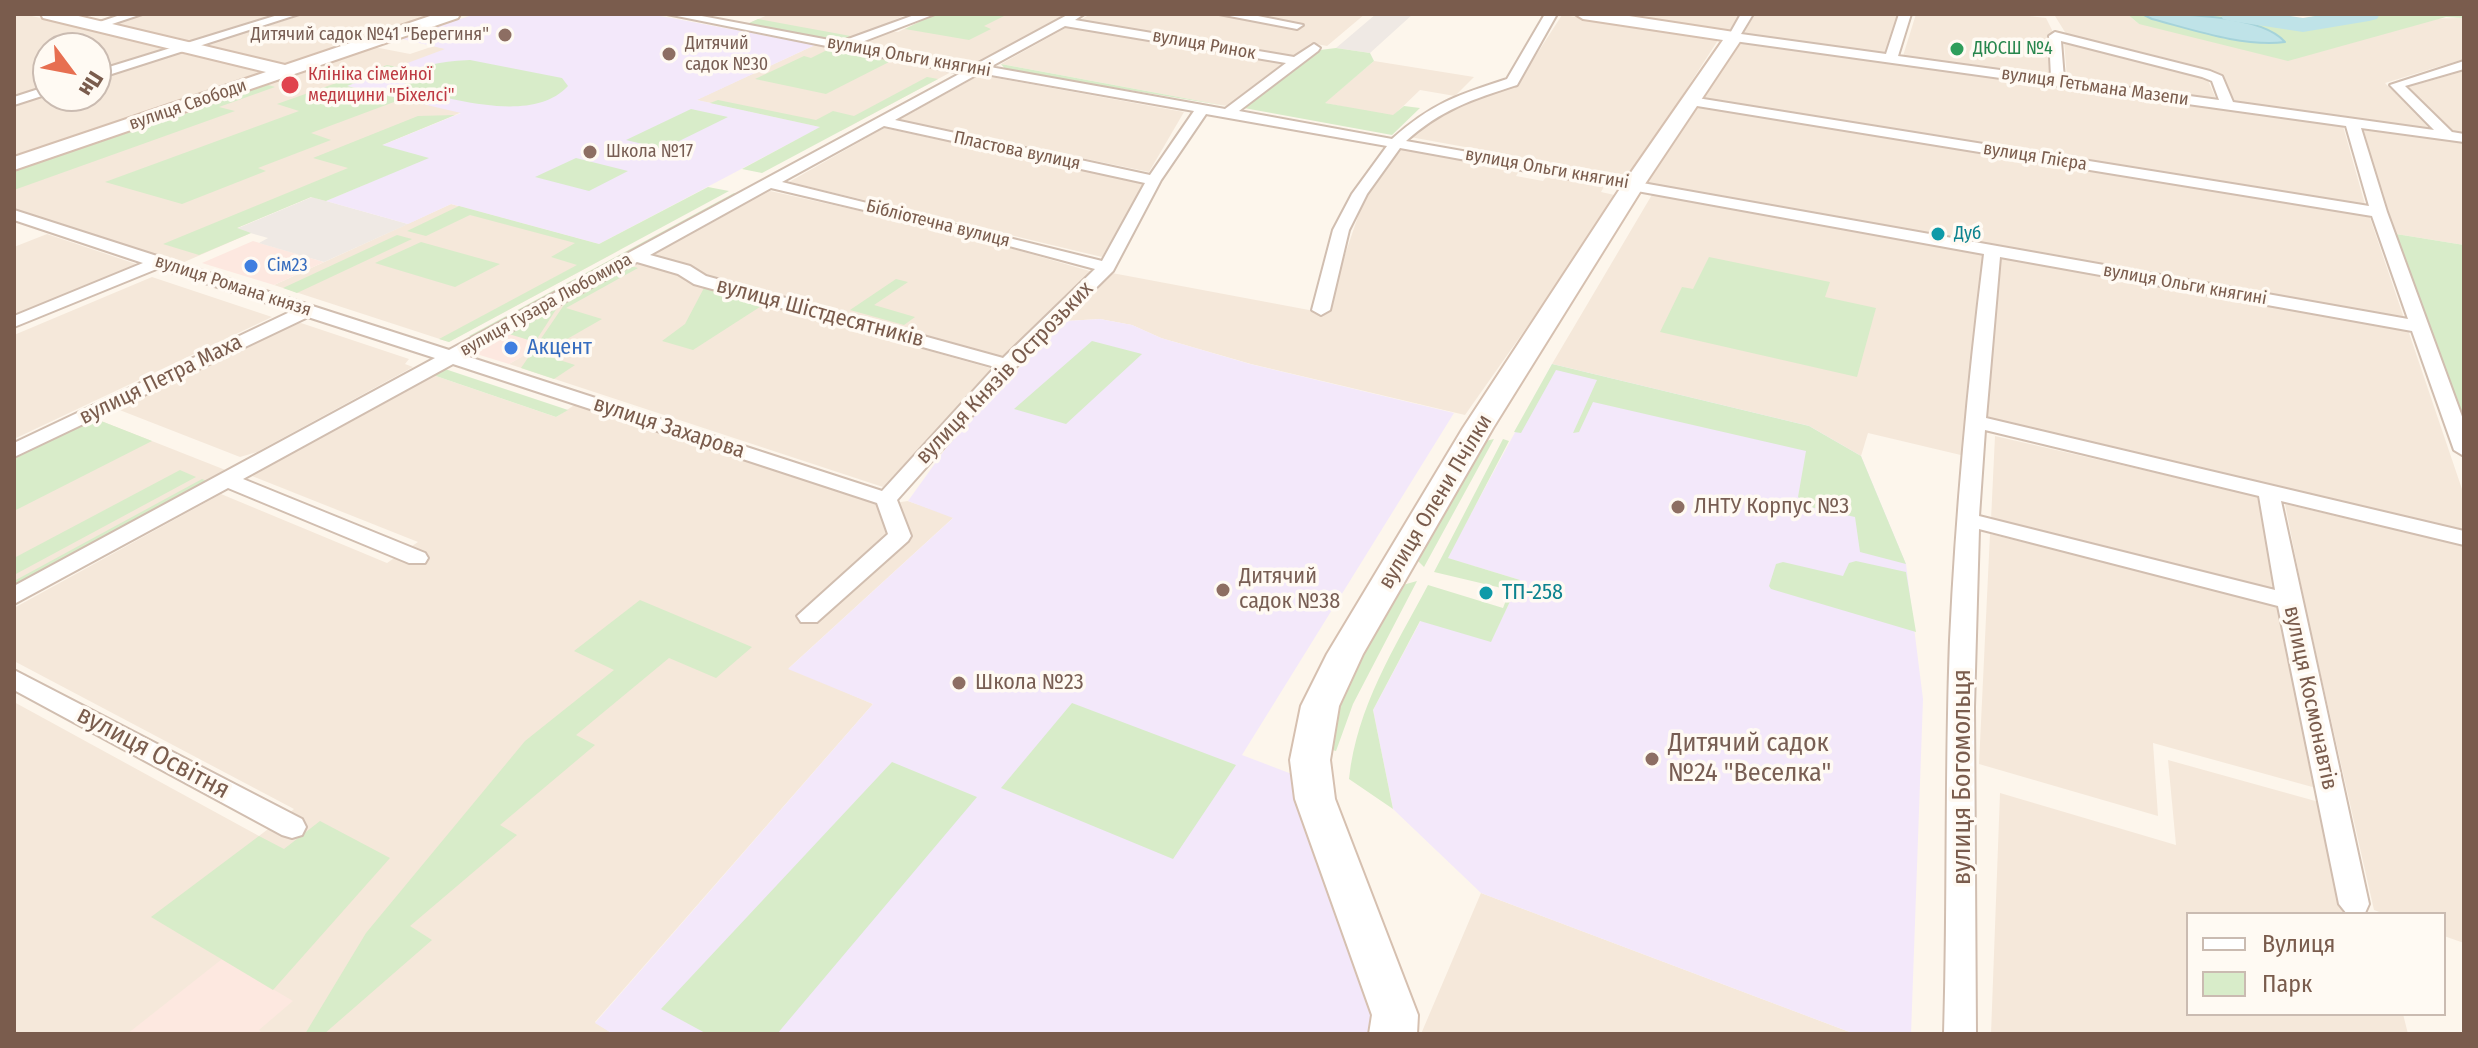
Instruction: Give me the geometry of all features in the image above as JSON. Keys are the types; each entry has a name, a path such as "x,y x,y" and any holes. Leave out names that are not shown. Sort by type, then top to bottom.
{"street":[{"path":"49,14 286,71"},
{"path":"94,26 136,14"},
{"path":"112,70 293,14"},
{"name":"вулиця Свободи","path":"14,164 452,14"},
{"name":"вулиця Ольги княгині","path":"673,14 972,71 991,71 1397,142 2421,327"},
{"path":"730,25 757,14"},
{"path":"841,46 883,28 929,14"},
{"name":"вулиця Ринок","path":"1225,14 1297,25"},
{"path":"1321,310 1341,230 1360,194 1397,142 1426,116 1463,98 1512,82 1551,14"},
{"name":"вулиця Гетьмана Мазепи","path":"1583,14 1740,25 1891,58 2464,138"},
{"path":"1891,58 1905,14"},
{"name":"вулиця Ринок","path":"1071,18 1297,61"},
{"name":"вулиця Гузара Любомира","path":"14,596 1071,18"},
{"name":"вулиця Олени Пчілки","path":"1393,1034 1395,1015 1315,799 1310,760 1320,706 1345,654 1478,428 1740,25"},
{"path":"2058,81 2055,36 2206,74 2217,79 2228,105"},
{"path":"1228,113 1314,48"},
{"path":"2447,135 2396,85 2464,65"},
{"name":"вулиця Глієра","path":"1691,101 2379,212"},
{"name":"вулиця Князів Острозьких","path":"886,499 1007,365 1107,267 1154,180 1203,108"},
{"name":"Пластова вулиця","path":"881,121 1154,180"},
{"path":"2352,122 2379,212 2464,450"},
{"name":"Бібліотечна вулиця","path":"768,183 960,228 1107,267"},
{"name":"вулиця Романа князя","path":"14,215 452,356"},
{"name":"вулиця Богомольця","path":"1960,1034 1961,771 1968,520 1983,325 1993,250"},
{"name":"вулиця Шістдесятників","path":"634,256 684,270 700,280 1007,365"},
{"path":"14,322 159,262"},
{"name":"вулиця Петра Маха","path":"14,451 308,310"},
{"name":"вулиця Захарова","path":"452,356 886,499"},
{"path":"1977,422 2464,538"},
{"path":"226,480 417,558"},
{"name":"вулиця Космонавтів","path":"2269,492 2289,601 2354,904"},
{"path":"809,616 900,536 886,499"},
{"path":"1968,520 2289,601"},
{"name":"вулиця Освітня","path":"14,679 292,827"}],"shaded area":[{"path":"14,14 102,32 32,32 32,92 14,97"},
{"path":"141,14 282,14 188,42 107,24"},
{"path":"305,14 436,14 284,65 203,46"},
{"name":"Школа №17","path":"475,14 650,14 815,45 697,100 821,127 599,244 451,204 408,224 326,201 427,158 380,146 461,113 346,86 445,49 402,39"},
{"path":"770,14 903,16 844,43 747,24"},
{"path":"935,14 1067,14 973,66 854,45 885,30 898,32"},
{"path":"1091,14 1212,14 1279,25 1239,14 1365,14 1327,46 1311,43 1293,57 1078,21"},
{"path":"1376,14 1413,14 1370,53 1336,48"},
{"path":"1613,14 1740,14 1729,32"},
{"path":"1755,14 1899,14 1886,54 1743,34"},
{"path":"1916,14 2012,14 2046,18 2055,36 2058,77 1903,56"},
{"path":"2041,14 2127,14 2139,24 2464,18 2464,59 2385,83 2429,128 2234,101 2224,79 2211,73 2068,37 2055,16"},
{"path":"1562,15 1720,37 1630,177 1410,137 1431,117 1518,83"},
{"path":"1069,26 1285,62 1227,106 1001,64"},
{"path":"112,34 172,48 112,67"},
{"path":"1739,41 2343,126 2366,208 1700,101"},
{"path":"2064,41 2207,78 2216,99 2067,78"},
{"path":"815,45 953,71 841,131 696,100"},
{"path":"369,46 410,54 434,46 447,49 348,86 462,112 382,145 326,201 311,197 237,228 251,233 182,263 14,210 14,167"},
{"path":"180,53 263,72 14,156 14,105 32,99 32,112 112,112 112,74"},
{"path":"1374,61 1474,77 1455,96 1420,90 1393,116 1324,103"},
{"path":"2464,71 2464,133 2453,131 2408,87"},
{"path":"980,75 1184,112 1149,172 898,120"},
{"path":"1698,104 2368,212 2405,321 1645,183"},
{"path":"2356,127 2464,143 2464,245 2396,234"},
{"path":"884,128 1144,183 1102,257 789,182"},
{"path":"1403,147 1520,169 1516,176 1543,181 1549,173 1606,183 1601,192 1619,196 1465,415 1251,364 1161,338 1132,325 1100,319 1066,321 1112,273 1325,313 1365,196"},
{"path":"770,191 955,232 1093,272 1004,357 708,276 650,256"},
{"path":"1653,193 1983,252 1965,456 1868,433 1861,456 1809,426 1552,364"},
{"path":"312,197 408,224 324,262 259,243 268,238 236,229"},
{"path":"451,204 620,250 449,342 274,285"},
{"path":"47,234 142,266 14,319 14,247"},
{"path":"253,241 324,262 274,285 202,263"},
{"path":"2000,256 2408,330 2464,495 2464,530 1987,417"},
{"path":"634,260 680,273 688,278 685,281 993,369 883,487 509,364 526,354 505,332"},
{"path":"152,277 272,317 14,439 14,335"},
{"name":"Школа №23","path":"1100,319 1132,325 1161,338 1250,364 1454,413 1242,755 1297,776 1376,1015 1374,1034 613,1034 595,1023 873,704 788,669 953,518 908,501 964,423 1066,321"},
{"path":"298,322 409,359 405,364 413,367 257,452 240,457 117,409"},
{"path":"505,332 535,342 527,354 509,364 470,352"},
{"name":"Дитячий садок №24 \"Веселка\"","path":"1552,364 1809,426 1861,456 1906,564 1923,699 1911,1034 1855,1034 1481,893 1393,809 1373,710 1421,620 1491,641 1520,580 1447,558"},
{"path":"433,375 556,417 576,404 879,505 908,501 954,517 789,668 873,704 595,1022 613,1034 14,1034 14,702 259,836 294,809 14,661 14,608 221,494 387,563 418,542 252,476"},
{"path":"91,417 228,471 14,588 14,455"},
{"path":"1995,436 2261,497 2275,592 1991,520"},
{"path":"2285,504 2464,546 2464,943 2446,937 2446,912 2374,910"},
{"path":"1990,534 2279,604 2316,788 2153,743 2158,816 1979,764"},
{"path":"2168,760 2319,802 2339,899 2355,912 2186,912 2186,1016 2404,1016 2408,1034 1991,1034 2000,793 2176,845"},
{"path":"1481,893 1855,1034 1421,1034"},
{"path":"222,959 293,1001 259,1030 263,1034 127,1034"}],"green space":[{"path":"935,14 1008,14 984,26 991,29 969,40 905,29"},
{"path":"2127,14 2142,14 2265,44 2284,42 2201,14 2300,19 2329,14 2464,14 2464,18 2446,17 2288,61 2139,24"},
{"path":"758,19 856,37 844,43 747,24"},
{"path":"1336,48 1370,53 1374,61 1325,103 1393,115 1404,106 1420,108 1392,135 1244,108 1320,50"},
{"path":"829,49 891,61 826,94 755,79 804,56 811,58"},
{"path":"470,60 562,78 568,86 553,97 535,104 493,106 413,90 403,82 424,67"},
{"path":"1001,64 1227,106 1006,70"},
{"path":"387,65 398,67 347,86 402,99 311,133 331,140 258,168 266,171 182,204 105,182 299,111 277,104"},
{"path":"927,77 938,79 762,173 742,169 820,127 710,103 718,100 816,120 833,111 854,116"},
{"path":"265,84 275,87 219,107 235,111 14,190 14,171 160,120 166,121"},
{"path":"691,109 728,117 663,149 626,140"},
{"path":"455,115 382,145 429,158 326,201 311,197 237,228 251,233 199,255 163,244 348,168 313,158 418,116"},
{"path":"576,158 628,171 589,191 535,177"},
{"path":"708,187 729,191 449,342 439,339 577,265 551,257 575,243 470,215 426,236 407,231 459,206 599,244"},
{"path":"734,193 739,194 475,337 469,336"},
{"path":"2396,234 2464,245 2464,430"},
{"path":"397,235 412,239 297,293 283,288"},
{"path":"421,242 500,264 455,287 375,263"},
{"path":"1709,257 1830,282 1825,297 1876,308 1857,377 1660,332 1682,287 1693,289"},
{"path":"631,266 638,268 566,308 602,319 541,354 575,365 554,379 521,368 566,302"},
{"path":"896,279 908,282 874,305 915,317 904,325 850,310"},
{"path":"705,286 766,303 693,350 662,341 685,324"},
{"path":"559,305 535,342 509,334"},
{"path":"1092,341 1142,354 1066,424 1014,409"},
{"path":"1552,364 1809,426 1861,456 1906,564 1860,552 1855,517 1810,507 1798,497 1806,451 1593,402 1579,432 1573,433 1597,380 1556,370 1521,433 1514,432"},
{"path":"445,369 568,410 556,417 433,375"},
{"path":"91,417 152,441 14,511 14,455"},
{"path":"1494,439 1424,567 1416,559 1481,442"},
{"path":"1503,439 1509,441 1448,558 1520,580 1491,642 1420,621 1373,710 1393,809 1349,779 1360,727 1390,655 1428,585 1503,608 1510,590 1434,572"},
{"path":"180,470 196,477 14,575 14,558"},
{"path":"202,479 209,482 14,588 14,581"},
{"path":"1856,561 1906,572 1916,632 1769,586 1776,564 1783,562 1843,576 1849,563"},
{"path":"1417,581 1353,704 1336,751 1326,748 1337,698 1399,586"},
{"path":"640,600 752,647 716,678 669,658 576,735 595,745 500,825 517,835 410,926 432,940 324,1034 305,1034 366,933 525,741 614,670 574,651"},
{"path":"1072,703 1236,765 1173,859 1001,788"},
{"path":"892,762 977,797 777,1034 707,1034 661,1009"},
{"path":"320,821 390,858 273,990 151,917 259,836 284,849"}],"water":[{"path":"2142,14 2196,15 2238,21 2273,33 2285,42 2252,42 2218,36"}],"waterway":[{"path":"2231,14 2303,25 2369,14"}],"place":[{"name":"Дитячий садок №41 \"Берегиня\"","path":"505,35"},
{"name":"ДЮСШ №4","path":"1957,49"},
{"name":"Дитячий садок №30","path":"669,54"},
{"name":"Клініка сімейної медицини \"Біхелсі\"","path":"290,85"},
{"name":"Школа №17","path":"590,152"},
{"name":"Дуб","path":"1938,234"},
{"name":"Сім23","path":"251,266"},
{"name":"Акцент","path":"511,348"},
{"name":"ЛНТУ Корпус №3","path":"1678,507"},
{"name":"Дитячий садок №38","path":"1223,590"},
{"name":"ТП-258","path":"1486,593"},
{"name":"Школа №23","path":"959,683"},
{"name":"Дитячий садок №24 \"Веселка\"","path":"1652,759"}]}
